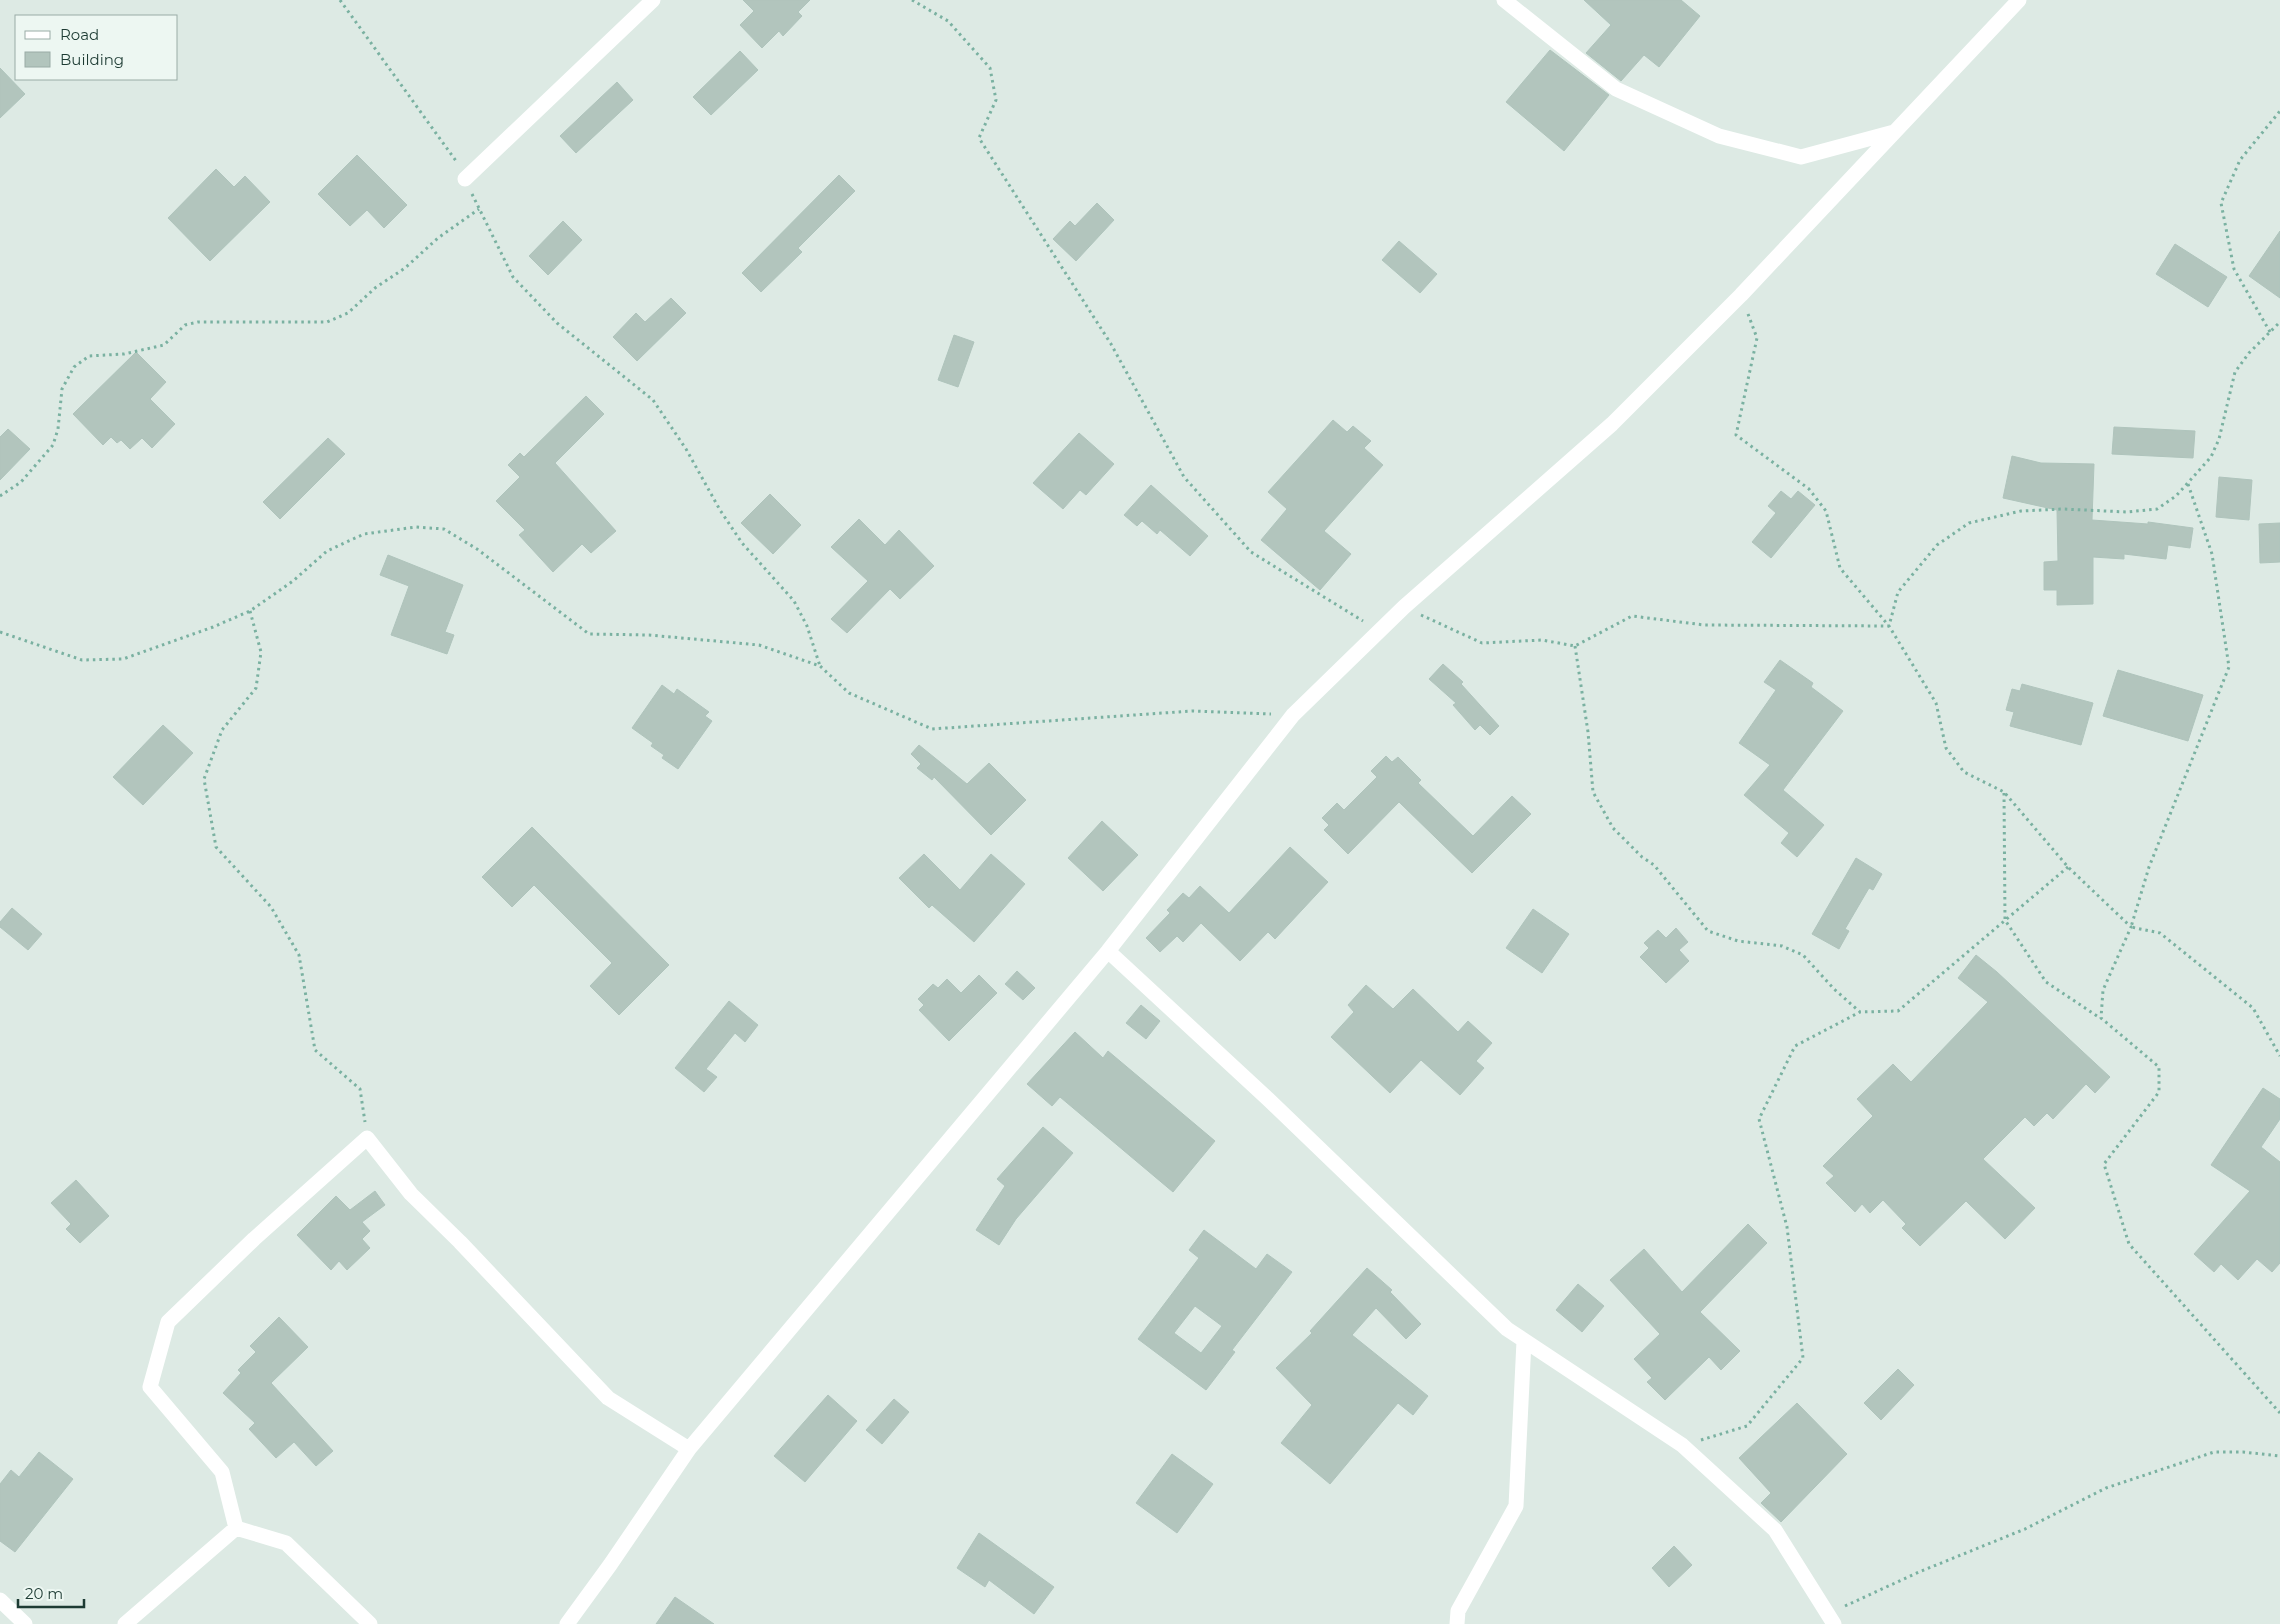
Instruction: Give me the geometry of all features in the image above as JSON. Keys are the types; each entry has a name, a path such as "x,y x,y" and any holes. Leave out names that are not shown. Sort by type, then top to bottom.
{"street":[{"path":"465,179 652,0"},
{"path":"1504,0 1616,89 1719,136 1801,157 1894,132"},
{"path":"567,1624 610,1566 689,1449 1108,951 1293,715 1404,607 1612,424 1741,295 2019,0"},
{"path":"1108,951 1268,1099 1507,1329 1682,1445 1774,1530 1831,1618"},
{"path":"236,1528 222,1472 150,1387 168,1322 254,1239 368,1138 411,1194 608,1398 689,1449"},
{"path":"1457,1624 1458,1611 1516,1506 1524,1341"},
{"path":"125,1624 236,1528"},
{"path":"236,1528 286,1543 370,1624"},
{"path":"0,1600 25,1624"}],"path":[{"path":"340,0 455,158 513,277 557,322 653,400 686,449 720,510 742,543 794,601 807,626 820,666"},
{"path":"912,0 948,21 990,68 996,100 979,138 1111,344 1184,477 1251,552 1380,632"},
{"path":"2270,332 2234,270 2221,203 2240,160 2280,111"},
{"path":"0,496 20,482 53,445 58,429 62,389 74,367 89,356 124,354 164,346 185,325 198,322 327,322 348,313 375,288 406,268 438,238 479,209"},
{"path":"1741,295 1757,338 1736,434 1809,489 1826,511 1840,568 1889,626 1936,703 1946,748 1964,772 2004,792 2068,867 2131,927 2160,933 2254,1008 2280,1056"},
{"path":"1889,626 1898,592 1937,545 1969,523 2021,510 2062,509 2127,512 2157,509 2176,496 2211,457 2235,372 2249,353 2280,322"},
{"path":"2100,1018 2103,990 2131,927 2149,867 2229,667 2212,554 2188,483"},
{"path":"0,632 82,660 123,659 213,627 250,610 293,581 327,552 364,534 416,527 444,529 477,548 590,634 649,635 759,645 820,666 848,693 932,729 1192,711 1293,715"},
{"path":"1404,607 1482,643 1542,640 1575,646 1632,616 1704,625 1889,626"},
{"path":"250,610 262,652 256,688 222,730 204,779 216,847 271,907 299,955 315,1050 360,1088 368,1138"},
{"path":"1575,646 1588,732 1593,792 1613,828 1642,857 1654,865 1708,931 1738,941 1782,946 1803,955 1834,990 1860,1012"},
{"path":"2004,792 2005,920 2046,982 2100,1018 2159,1067 2159,1092 2104,1164 2129,1244 2280,1413"},
{"path":"1682,1445 1747,1426 1803,1358 1787,1228 1759,1119 1796,1046 1860,1012 1898,1011 2068,867"},
{"path":"1831,1618 1919,1572 2025,1529 2106,1488 2214,1452 2243,1452 2280,1456"}],"building":[{"path":"743,0 810,0 798,12 802,16 783,36 779,31 762,48 740,25 754,11"},
{"path":"1584,0 1681,0 1700,16 1659,67 1644,55 1621,81 1586,53 1611,25"},
{"path":"1550,50 1609,95 1564,151 1506,102"},
{"path":"740,51 758,70 711,115 693,97"},
{"path":"0,68 25,94 0,118"},
{"path":"617,82 633,100 576,153 560,136"},
{"path":"357,155 407,205 384,228 367,210 350,226 318,194"},
{"path":"216,169 234,187 245,176 270,202 210,261 168,218"},
{"path":"839,175 855,191 798,248 802,252 761,292 742,273"},
{"path":"1097,203 1114,220 1076,261 1053,239 1070,221 1075,226"},
{"path":"563,221 582,240 548,275 529,256"},
{"path":"2280,231 2280,298 2249,276"},
{"path":"1399,241 1437,274 1420,293 1382,260"},
{"path":"2175,244 2227,277 2208,307 2156,274"},
{"path":"671,298 686,313 637,361 613,337 636,313 645,322"},
{"path":"954,335 974,342 958,387 938,380"},
{"path":"136,352 166,382 150,399 175,424 152,448 142,438 130,449 121,440 117,443 111,437 103,445 73,414"},
{"path":"586,396 604,414 555,463 616,531 591,553 582,544 553,572 519,535 525,530 496,501 520,477 508,465 520,453 524,457"},
{"path":"1333,420 1347,432 1353,426 1371,441 1364,448 1383,465 1324,531 1351,554 1320,590 1261,540 1287,509 1268,492"},
{"path":"2114,427 2195,431 2193,458 2112,454"},
{"path":"8,429 30,449 0,480 0,437"},
{"path":"1079,433 1114,464 1086,495 1080,490 1063,509 1033,483"},
{"path":"328,438 345,454 280,519 263,502"},
{"path":"2012,456 2041,463 2094,464 2092,520 2148,524 2148,522 2193,528 2190,548 2168,545 2166,559 2124,554 2124,559 2093,557 2093,604 2057,605 2057,590 2044,590 2044,562 2058,561 2057,510 2003,498"},
{"path":"2219,477 2252,480 2249,520 2216,517"},
{"path":"1151,485 1208,536 1190,556 1160,530 1157,534 1142,521 1137,526 1124,515"},
{"path":"1781,491 1791,499 1798,491 1815,505 1771,558 1752,542 1776,513 1768,506"},
{"path":"770,494 801,525 773,554 741,523"},
{"path":"859,519 885,545 899,530 934,566 900,599 890,589 847,633 831,619 868,581 831,547"},
{"path":"2280,523 2280,562 2260,563 2259,524"},
{"path":"388,555 463,585 445,632 454,635 447,654 391,635 409,586 380,575"},
{"path":"1780,660 1813,683 1811,687 1843,711 1783,790 1824,825 1797,857 1781,843 1789,833 1744,795 1770,765 1739,743 1776,690 1764,682"},
{"path":"1443,664 1463,682 1461,684 1499,726 1490,735 1480,725 1475,730 1453,705 1456,703 1429,679"},
{"path":"2118,670 2203,695 2188,741 2103,716"},
{"path":"2022,684 2093,703 2081,745 2010,726 2014,712 2006,710 2012,689 2020,691"},
{"path":"662,685 674,694 677,689 709,712 705,716 712,721 678,769 662,758 664,755 651,746 653,743 632,728"},
{"path":"163,725 193,753 143,805 113,777"},
{"path":"919,745 967,784 989,763 1026,800 991,835 934,777 932,780 917,768 921,764 911,754"},
{"path":"1386,756 1392,762 1398,757 1421,780 1418,783 1473,836 1512,796 1531,814 1472,873 1399,802 1348,854 1324,830 1329,825 1322,818 1337,803 1344,810 1377,777 1371,771"},
{"path":"1102,821 1138,855 1103,891 1068,858"},
{"path":"532,827 669,965 619,1015 590,986 612,963 534,885 512,907 482,877"},
{"path":"1290,847 1328,882 1275,939 1268,932 1240,961 1201,923 1183,942 1177,936 1160,952 1146,938 1170,913 1167,910 1183,893 1189,898 1200,886 1229,913"},
{"path":"924,854 960,890 991,854 1025,884 974,942 932,905 929,908 899,878"},
{"path":"1856,858 1882,874 1873,890 1869,888 1845,929 1849,931 1839,949 1812,934"},
{"path":"12,908 42,934 28,950 0,927 0,922"},
{"path":"1533,909 1569,934 1542,973 1506,948"},
{"path":"1676,928 1688,942 1679,950 1689,961 1666,983 1640,957 1649,948 1644,943 1658,930 1666,938"},
{"path":"1976,955 1997,972 2110,1077 2095,1093 2086,1084 2053,1119 2047,1113 2034,1126 2025,1117 1983,1159 2035,1208 2005,1239 1966,1201 1920,1246 1902,1228 1906,1224 1883,1200 1870,1213 1862,1204 1855,1212 1826,1183 1834,1176 1823,1166 1873,1116 1857,1099 1893,1064 1911,1082 1988,1002 1958,978"},
{"path":"1017,971 1035,988 1023,1000 1005,984"},
{"path":"979,975 997,993 949,1041 919,1010 924,1005 918,999 933,984 938,988 947,979 961,993"},
{"path":"1366,985 1393,1009 1413,989 1458,1032 1468,1021 1492,1043 1476,1061 1484,1068 1460,1095 1421,1060 1390,1093 1331,1037 1354,1012 1348,1005"},
{"path":"729,1001 758,1025 745,1042 735,1033 706,1069 717,1077 704,1092 675,1068"},
{"path":"1141,1005 1160,1021 1146,1039 1126,1023"},
{"path":"1075,1032 1103,1058 1108,1051 1215,1141 1173,1192 1060,1097 1052,1106 1027,1084"},
{"path":"2263,1088 2280,1099 2280,1119 2261,1147 2280,1162 2280,1263 2272,1272 2257,1259 2238,1280 2221,1264 2214,1272 2194,1254 2250,1191 2211,1165"},
{"path":"1043,1127 1073,1153 1016,1219 999,1245 976,1230 1005,1186 997,1179"},
{"path":"76,1180 109,1216 80,1243 66,1229 71,1224 51,1203"},
{"path":"375,1191 385,1205 362,1222 370,1231 362,1239 370,1248 347,1270 339,1261 331,1270 297,1235 336,1196 350,1210"},
{"path":"1748,1224 1767,1243 1700,1312 1740,1351 1721,1370 1709,1357 1665,1400 1647,1382 1652,1378 1634,1359 1660,1334 1610,1280 1644,1249 1682,1292"},
{"path":"1204,1230 1256,1269 1267,1254 1292,1272 1232,1350 1235,1352 1206,1390 1138,1339 1199,1258 1189,1250","holes":["1195,1306 1222,1326 1201,1353 1174,1333"]},
{"path":"1367,1268 1392,1290 1390,1292 1421,1324 1406,1339 1376,1308 1352,1335 1428,1396 1413,1415 1398,1403 1330,1484 1281,1443 1312,1405 1276,1368 1312,1333 1310,1331"},
{"path":"1578,1284 1604,1306 1582,1332 1556,1310"},
{"path":"279,1317 308,1347 271,1383 333,1451 316,1466 294,1442 276,1458 249,1429 255,1423 223,1393 241,1373 238,1370 256,1352 250,1346"},
{"path":"1898,1369 1914,1385 1881,1420 1864,1403"},
{"path":"828,1395 857,1421 805,1482 774,1456"},
{"path":"894,1399 909,1412 882,1444 866,1430"},
{"path":"1797,1403 1847,1454 1781,1522 1761,1503 1771,1493 1739,1458"},
{"path":"39,1452 73,1479 15,1552 0,1541 0,1484 11,1470 19,1477"},
{"path":"1172,1454 1213,1484 1177,1533 1136,1503"},
{"path":"979,1533 1054,1587 1034,1614 989,1580 985,1587 957,1568"},
{"path":"1674,1546 1692,1565 1669,1587 1652,1568"},
{"path":"675,1597 714,1624 656,1624"}]}
